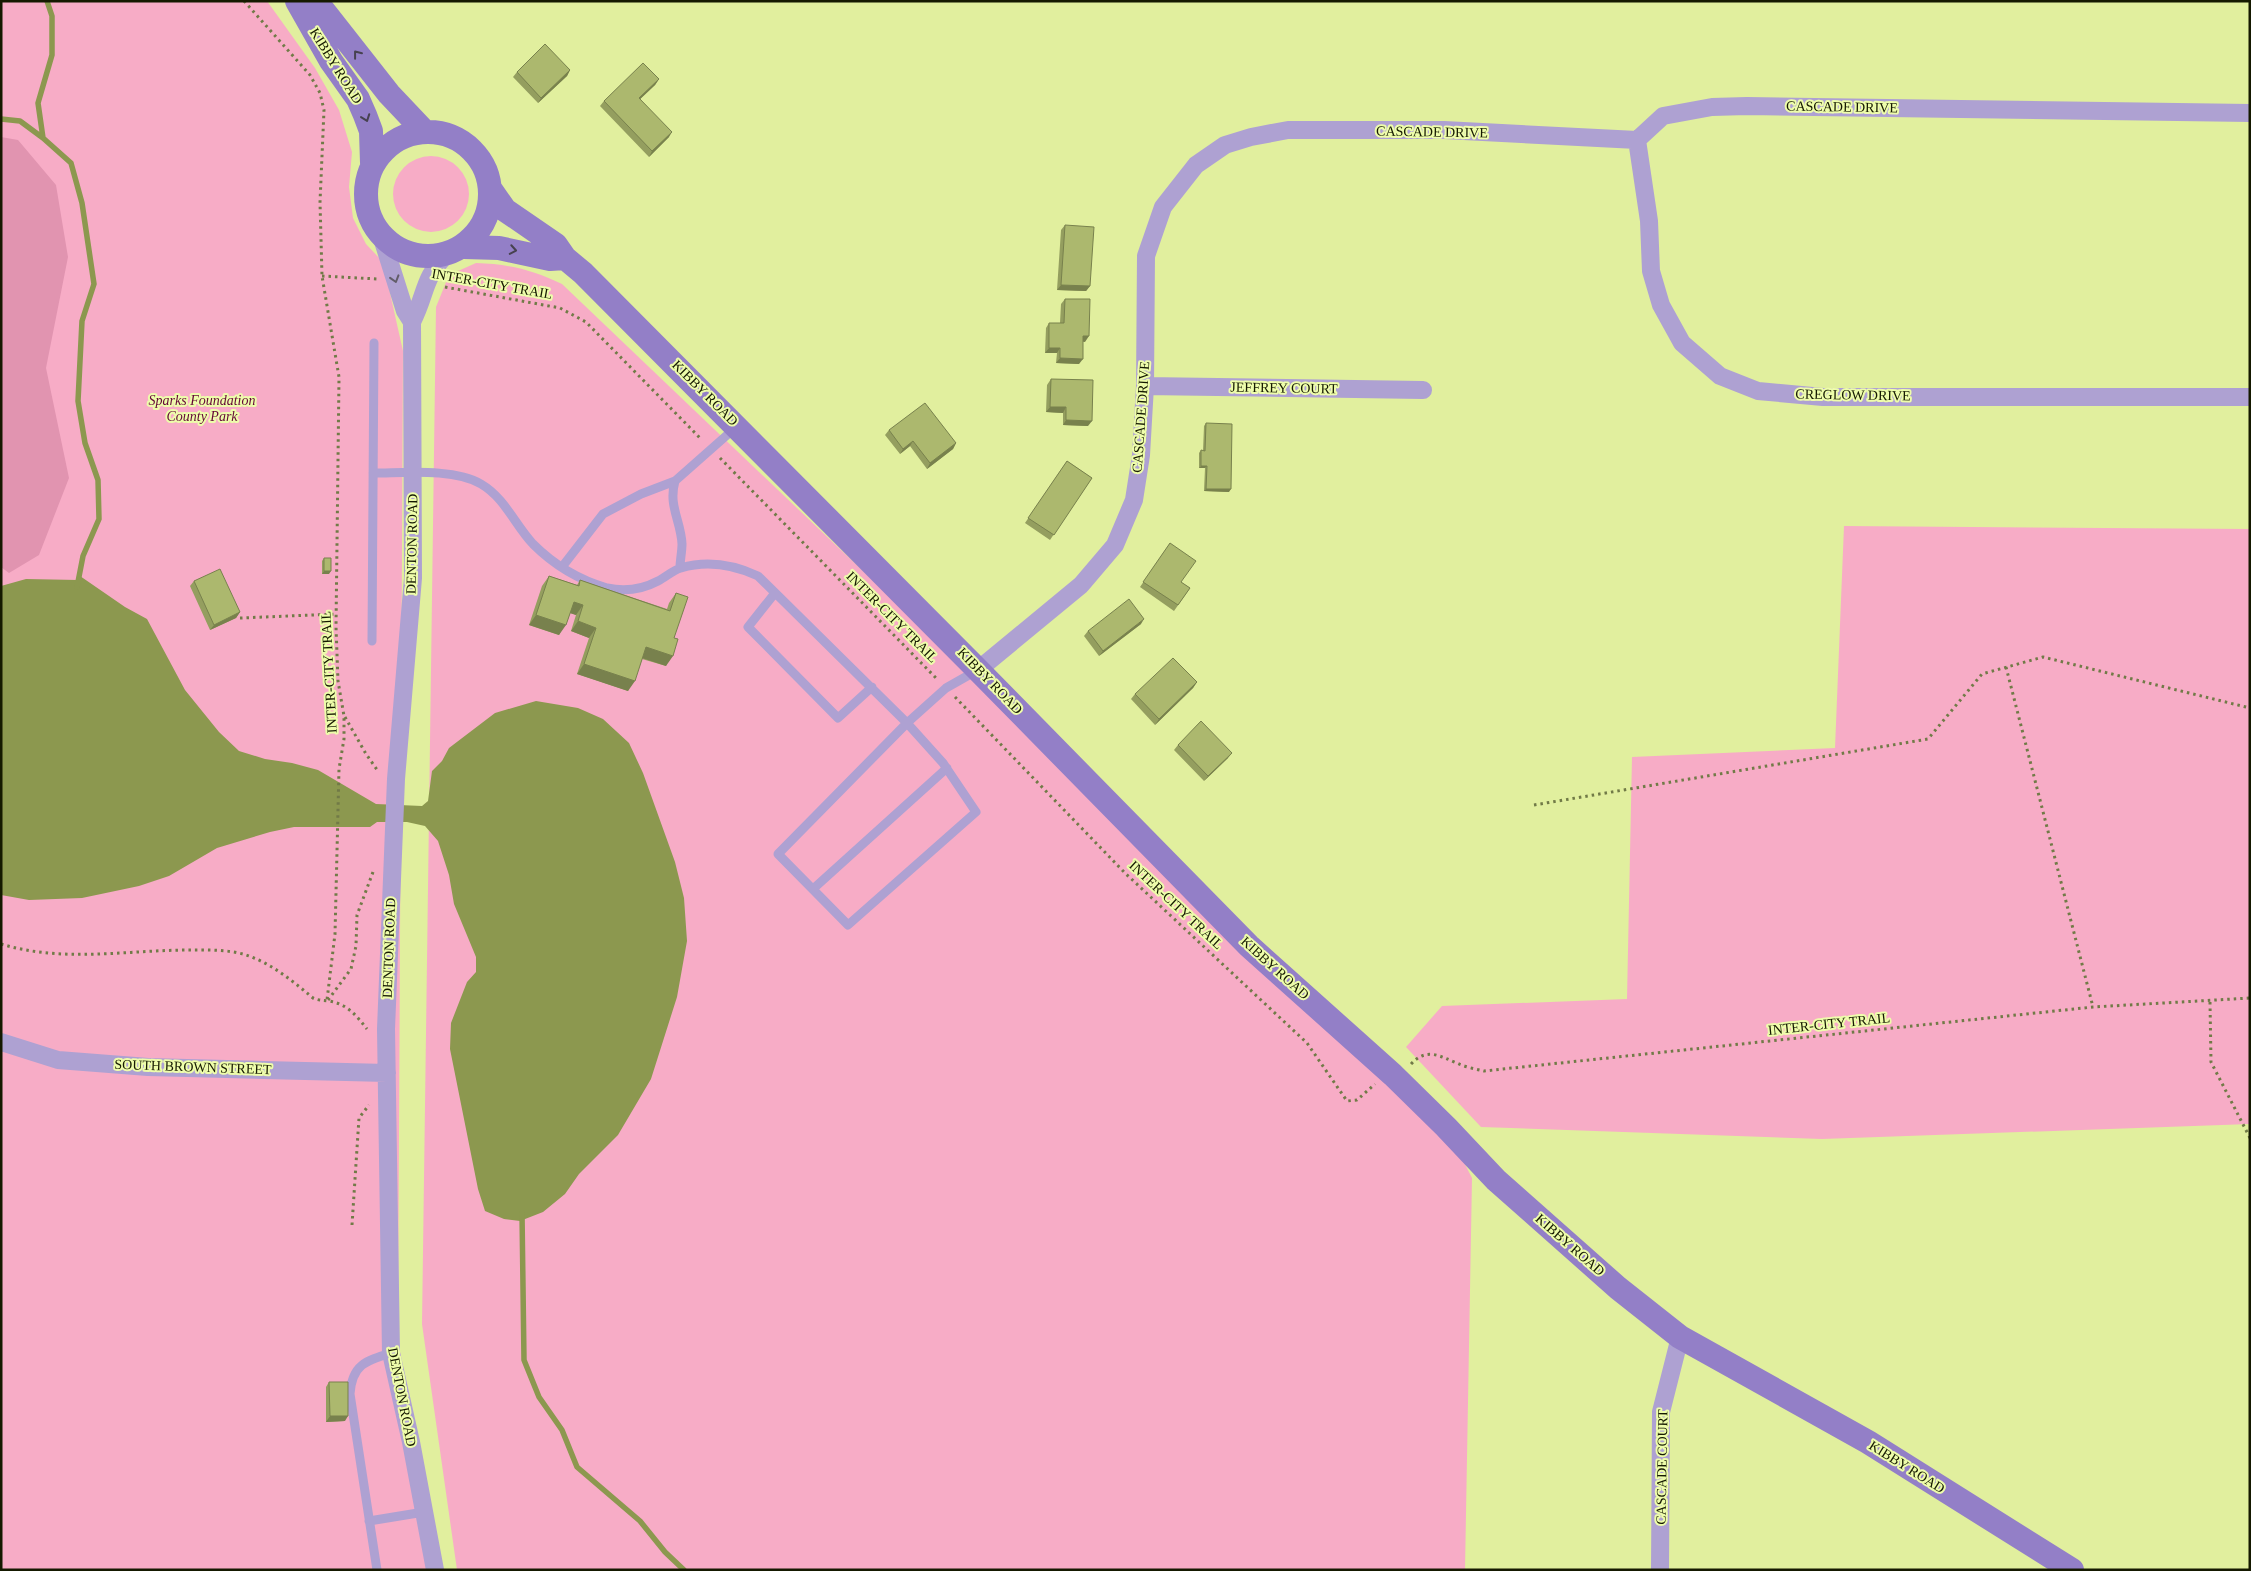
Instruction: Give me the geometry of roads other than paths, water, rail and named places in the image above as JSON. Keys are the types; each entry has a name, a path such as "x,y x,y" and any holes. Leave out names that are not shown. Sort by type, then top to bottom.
{"main road":[{"name":"KIBBY ROAD","path":"297,1 331,60 366,114 371,131 372,163"},
{"name":"KIBBY ROAD","path":"316,1 389,94 424,131"},
{"path":"456,251 474,238 485,220 490,204 491,190 486,171 476,155 458,141 424,131 407,133 394,141 372,163 367,178 365,194 372,222 390,244 418,256 433,257 456,251 499,248 550,259 565,258"},
{"name":"KIBBY ROAD","path":"491,190 505,210 556,245 565,258 583,273 737,426 1249,946 1393,1075 1496,1180 1618,1288 1680,1337 1868,1442 2072,1570"}],"street":[{"name":"CASCADE DRIVE","path":"978,670 1081,585 1115,545 1134,500 1141,455 1145,386 1146,256 1163,207 1196,165 1225,145 1250,137 1288,130 1444,130 1637,140 1663,116 1712,107 2250,113"},
{"name":"CREGLOW DRIVE","path":"1637,140 1649,221 1651,271 1661,304 1682,343 1720,376 1758,391 1823,397 2250,397"},
{"name":"DENTON ROAD","path":"381,235 405,311 412,322"},
{"name":"DENTON ROAD","path":"435,1570 411,1442 391,1353 386,1029 393,854 389,782 413,578 412,322 418,310 425,284 434,267 456,251"},
{"name":"JEFFREY COURT","path":"1145,386 1423,390"},
{"name":"SOUTH BROWN STREET","path":"1,1042 58,1060 148,1067 387,1072"},
{"name":"CASCADE COURT","path":"1660,1570 1661,1412 1680,1337"}],"lane":[{"path":"372,641 374,343"},
{"path":"562,567 603,514 641,494 675,481 737,426"},
{"path":"373,473 448,473 481,484 504,504 533,544 573,576 607,588 629,591 658,582 680,568 708,564 738,567 758,576 907,723 947,768 976,812 848,925 778,854 907,723 946,688 978,670"},
{"path":"675,481 671,494 682,543 680,568"},
{"path":"775,593 748,627 838,718 872,687"},
{"path":"813,889 947,768"},
{"path":"377,1570 350,1394 351,1382 356,1371 365,1363 391,1353"},
{"path":"369,1521 424,1512"}],"waterway":[{"path":"47,1 52,16 52,55 38,103 43,138 71,163 82,203 94,284 82,321 78,401 85,443 98,480 99,519 83,556 77,587"},
{"path":"1,119 20,121 43,138"},
{"path":"522,1213 524,1360 539,1397 562,1430 577,1467 640,1521 665,1552 684,1570"}],"park label":[{"name":"Sparks Foundation County Park","path":"202,408"}]}
